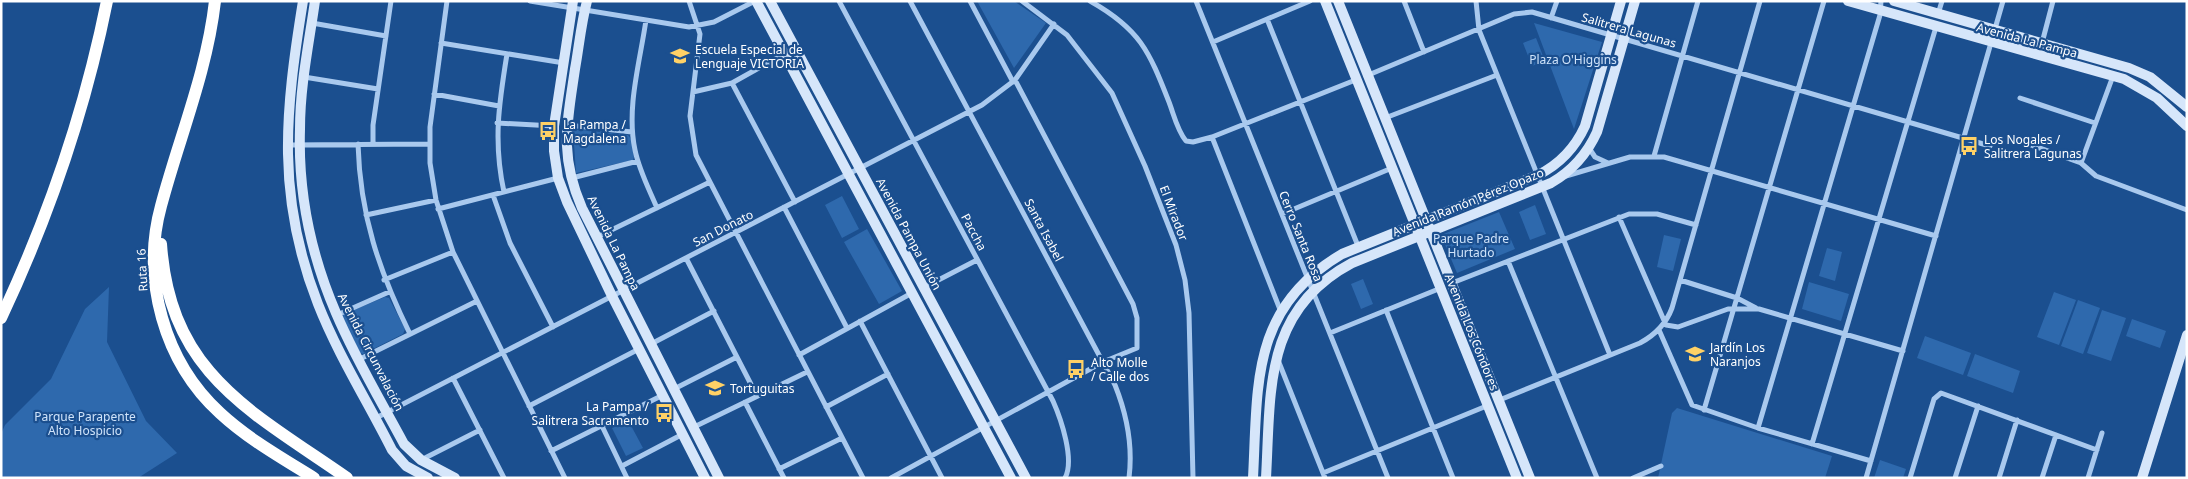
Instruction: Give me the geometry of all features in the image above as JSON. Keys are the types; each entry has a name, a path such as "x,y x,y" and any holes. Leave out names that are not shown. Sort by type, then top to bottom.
{"highway":[{"path":"1,318 25,264 55,185 90,71 106,1"},
{"name":"Ruta 16","path":"215,1 202,68 164,194 155,234 154,277 163,320 178,358 196,387 243,432 314,478"},
{"path":"164,194 161,242 166,286 178,324 197,358 213,378 238,400 347,478"}],"street":[{"name":"Avenida Circunvalación","path":"303,1 290,84 287,144 293,212 306,270 326,322 396,456 406,466 428,478"},
{"name":"Avenida Circunvalación","path":"315,1 304,77 300,144 302,182 311,238 322,277 336,315 404,444 421,460 455,478"},
{"path":"373,144 378,89 391,1"},
{"path":"447,1 429,144 438,209 453,252 565,478"},
{"path":"530,1 586,6 646,20 699,26 714,22 756,1"},
{"path":"689,1 699,26 700,41 690,116 696,155 863,478"},
{"name":"Avenida Pampa Unión","path":"756,1 1011,478"},
{"name":"Avenida Pampa Unión","path":"770,1 1026,478"},
{"name":"Paccha","path":"839,1 1059,415 1065,435 1068,461 1066,477"},
{"name":"Santa Isabel","path":"910,1 1103,362 1120,398 1127,423 1130,449 1129,478"},
{"path":"891,478 1103,362 1137,348 1134,307 970,1"},
{"name":"El Mirador","path":"1022,1 1067,35 1105,83 1118,104 1145,166 1178,251 1185,280 1189,313 1193,478"},
{"name":"Salitrera Lagunas","path":"1090,1 1116,16 1138,36 1152,58 1186,141 1193,142 1212,137 1521,12 1532,12 1990,146"},
{"name":"Cerro Santa Rosa","path":"1196,1 1388,478"},
{"path":"1212,42 1310,1"},
{"name":"Avenida Los Cóndores","path":"1325,1 1518,478"},
{"name":"Avenida Los Cóndores","path":"1338,1 1530,478"},
{"path":"1404,1 1424,52"},
{"path":"1476,1 1479,30 1610,355"},
{"path":"1552,18 1557,1"},
{"name":"Avenida Ramón Pérez Opazo","path":"1253,478 1258,384 1263,351 1281,312 1308,280 1334,259 1358,246 1538,175 1563,158 1581,135 1621,1"},
{"name":"Avenida Ramón Pérez Opazo","path":"1266,478 1270,391 1276,355 1290,322 1313,291 1328,278 1352,263 1542,186 1558,178 1575,165 1589,148 1600,123 1635,1"},
{"path":"1654,156 1698,1"},
{"path":"1276,355 1324,475 1377,451 1640,343 1659,330 1672,308 1760,1"},
{"path":"1704,410 1824,1"},
{"name":"Avenida La Pampa","path":"1848,1 1881,6 1936,27 2113,76 2141,87 2172,111 2187,126"},
{"name":"Avenida La Pampa","path":"1894,1 2129,68 2150,77 2187,107"},
{"path":"1938,14 1942,1"},
{"path":"1866,478 2004,1"},
{"path":"2042,44 2053,1"},
{"name":"Avenida La Pampa","path":"572,5 554,126 554,151 558,178 567,202 612,296 705,478"},
{"name":"Avenida La Pampa","path":"586,6 567,125 566,151 571,178 582,208 720,478"},
{"path":"1758,428 1881,6"},
{"path":"1267,19 1358,246"},
{"path":"646,20 632,114 632,132 638,161 657,208"},
{"path":"312,23 386,36"},
{"name":"San Donato","path":"376,418 989,101 1014,81 1054,24"},
{"path":"1812,444 1936,27"},
{"path":"441,43 564,63"},
{"path":"504,192 498,156 497,123 507,54"},
{"path":"693,92 732,83 784,54"},
{"path":"1385,118 1498,75"},
{"path":"2081,163 2113,76"},
{"path":"304,77 378,89"},
{"path":"732,83 795,202"},
{"path":"434,94 499,106"},
{"path":"2020,98 2095,123"},
{"path":"497,123 554,126"},
{"path":"567,125 632,132"},
{"path":"1212,137 1281,312"},
{"path":"2012,138 2081,163 2096,176 2187,210"},
{"path":"287,144 429,144"},
{"path":"358,144 360,179 366,215 384,280 410,334"},
{"path":"1589,148 1595,157 1608,163"},
{"path":"1558,178 1630,158 1654,156 1672,158 1936,236"},
{"path":"571,178 638,161"},
{"path":"1282,214 1392,168"},
{"path":"438,209 558,178"},
{"path":"597,237 710,182"},
{"path":"493,195 510,243 552,327"},
{"path":"366,215 436,200"},
{"path":"784,207 847,328"},
{"path":"1452,283 1619,217 1638,213 1658,214 1696,225"},
{"path":"1619,217 1664,324"},
{"path":"384,280 453,252"},
{"path":"686,258 757,396"},
{"path":"924,288 977,260"},
{"path":"1508,261 1597,478"},
{"path":"1680,280 1737,298 1759,309 1903,351"},
{"path":"1330,333 1441,288"},
{"path":"336,315 389,292"},
{"path":"799,355 912,293"},
{"path":"360,359 477,301"},
{"path":"1664,324 1678,327 1716,312 1734,308 1759,309"},
{"path":"1386,310 1453,478"},
{"path":"651,344 714,311"},
{"path":"860,321 942,478"},
{"path":"1659,330 1689,403 1758,428 1871,461"},
{"path":"2142,478 2187,335"},
{"path":"529,406 639,349"},
{"path":"674,388 737,357"},
{"path":"694,428 807,372"},
{"path":"826,407 888,374"},
{"path":"453,378 504,478"},
{"path":"1910,478 1934,399 1938,394 1943,393 2097,450"},
{"path":"551,451 663,395"},
{"path":"745,402 784,478"},
{"path":"1956,478 1978,406"},
{"path":"1999,478 2017,420"},
{"path":"602,426 628,478"},
{"path":"421,460 480,430"},
{"path":"2088,478 2102,433"},
{"path":"622,466 683,434"},
{"path":"2042,478 2056,435"},
{"path":"779,469 842,438"},
{"path":"1633,478 1661,466"}],"green space":[{"path":"977,1 1014,1 1046,23 1014,68"},
{"name":"Plaza O'Higgins","path":"1534,23 1602,42 1574,129"},
{"path":"1536,38 1545,61 1532,66 1523,43"},
{"path":"573,129 628,135 631,139 633,160 576,173"},
{"path":"842,196 859,229 842,238 825,205"},
{"path":"1535,205 1546,234 1530,240 1519,212"},
{"name":"Parque Padre Hurtado","path":"1499,212 1515,249 1457,273 1441,235"},
{"path":"867,229 902,291 879,304 844,242"},
{"path":"1664,235 1681,239 1673,271 1657,267"},
{"path":"1827,248 1842,252 1835,281 1819,276"},
{"path":"1363,279 1373,304 1361,309 1351,284"},
{"path":"1809,282 1849,294 1841,321 1802,309"},
{"name":"Parque Parapente Alto Hospicio","path":"109,287 107,342 146,421 177,453 138,478 1,478 1,434 5,425 51,379 85,309"},
{"path":"2054,292 2076,300 2059,345 2037,337"},
{"path":"385,297 389,298 405,329 403,334 363,354 360,353 342,317 344,314"},
{"path":"2078,300 2100,308 2083,354 2061,346"},
{"path":"2102,310 2126,318 2111,361 2087,353"},
{"path":"2132,319 2166,331 2160,348 2126,336"},
{"path":"1925,336 1971,353 1963,375 1917,358"},
{"path":"1975,354 2020,371 2013,393 1967,376"},
{"path":"1677,408 1832,456 1825,478 1658,478 1672,413"},
{"path":"628,420 643,448 626,456 612,428"},
{"path":"1880,460 1906,469 1903,478 1874,478"}],"place":[{"name":"Escuela Especial de Lenguaje VICTORIA","path":"680,56"},
{"name":"La Pampa / Magdalena","path":"548,131"},
{"name":"Los Nogales / Salitrera Lagunas","path":"1969,146"},
{"name":"Jardín Los Naranjos","path":"1695,354"},
{"name":"Alto Molle / Calle dos","path":"1076,369"},
{"name":"Tortuguitas","path":"715,388"},
{"name":"La Pampa / Salitrera Sacramento","path":"664,413"}]}
